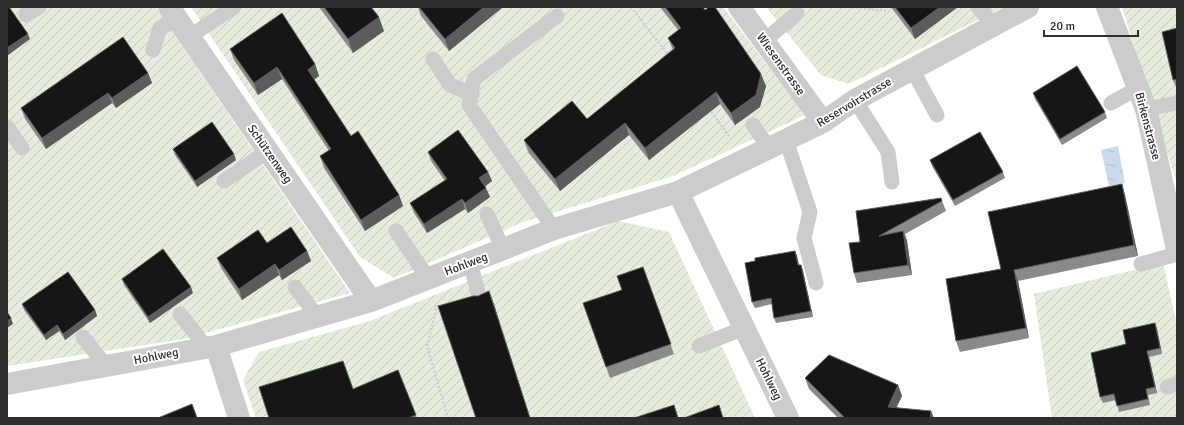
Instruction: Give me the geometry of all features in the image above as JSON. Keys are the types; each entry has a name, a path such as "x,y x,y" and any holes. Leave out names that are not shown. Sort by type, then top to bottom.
{"street":[{"name":"Wiesenstrasse","path":"739,7 823,122"},
{"name":"Reservoirstrasse","path":"678,192 823,122 854,100 1028,7"},
{"name":"Birkenstrasse","path":"1107,7 1146,109 1170,188 1177,249"},
{"name":"Schützenweg","path":"173,13 371,301"},
{"name":"Hohlweg","path":"7,383 211,346 371,301 554,229 678,192 788,418"},
{"path":"211,346 239,418"}],"lane":[{"path":"26,16 39,7"},
{"path":"189,37 234,7"},
{"path":"978,7 994,25"},
{"path":"153,50 160,28 173,13"},
{"path":"764,41 796,14"},
{"path":"554,229 469,105 474,79 557,16"},
{"path":"433,59 450,85 472,94"},
{"path":"912,69 937,115"},
{"path":"1111,103 1138,88"},
{"path":"854,100 888,152 892,182"},
{"path":"1146,109 1177,103"},
{"path":"754,125 777,144 810,212 804,238 816,283"},
{"path":"7,127 22,148"},
{"path":"224,181 268,151"},
{"path":"487,214 503,249"},
{"path":"396,231 437,275"},
{"path":"1141,264 1177,254"},
{"path":"470,262 480,300"},
{"path":"295,286 317,316"},
{"path":"180,314 211,346"},
{"path":"699,346 744,328"},
{"path":"84,337 106,366"}],"path":[{"path":"631,7 670,58"},
{"path":"852,7 888,11"},
{"path":"708,108 747,158"},
{"path":"437,275 427,346 448,418"}],"green space":[{"path":"7,7 156,7 350,293 184,339 7,366"},
{"path":"191,7 723,7 805,115 673,176 523,222 394,278 360,257"},
{"path":"766,7 1004,7 849,84 821,75"},
{"path":"1122,7 1177,7 1177,184"},
{"path":"618,221 669,232 755,418 256,418 243,380 259,352 370,321"},
{"path":"1163,263 1177,325 1177,418 1052,418 1034,294"}],"water":[{"path":"1118,146 1125,183 1109,186 1101,150"}],"building":[{"path":"7,7 9,7 28,34 7,48"},
{"path":"324,7 371,7 379,17 348,39"},
{"path":"419,7 484,7 445,39"},
{"path":"665,7 703,7 705,10 709,7 715,7 761,74 756,95 731,113 716,92 645,148 625,123 555,179 524,140 572,101 587,119 675,48 668,38 681,28"},
{"path":"895,7 940,7 911,28"},
{"path":"282,13 315,64 308,70 351,136 358,131 399,195 361,220 320,156 331,149 277,67 254,83 230,49"},
{"path":"1177,28 1177,79 1173,80 1162,32"},
{"path":"123,37 148,73 112,98 108,93 42,138 21,108"},
{"path":"1077,66 1105,112 1060,139 1033,93"},
{"path":"212,122 234,154 195,181 173,149"},
{"path":"458,130 488,172 479,178 486,188 465,203 462,199 424,224 410,203 447,179 428,152"},
{"path":"980,132 1003,172 953,200 930,160"},
{"path":"1122,184 1134,245 1014,270 1026,328 956,341 946,279 1001,269 988,212"},
{"path":"941,198 942,201 879,236 903,231 908,265 854,273 849,243 860,242 856,211"},
{"path":"291,227 307,251 279,270 275,264 239,289 217,258 258,230 267,243"},
{"path":"163,249 191,287 148,317 122,279"},
{"path":"795,251 798,265 801,265 811,311 774,318 771,298 752,302 745,263 755,261 755,258"},
{"path":"643,267 671,344 606,367 583,303 622,290 617,276"},
{"path":"68,272 95,310 63,334 57,325 44,335 22,304"},
{"path":"489,291 530,418 476,418 438,306 473,296 478,296"},
{"path":"7,312 11,318 7,321"},
{"path":"1155,323 1160,348 1147,351 1155,387 1146,389 1148,399 1117,406 1114,394 1100,397 1091,353 1126,344 1123,330"},
{"path":"829,355 898,385 888,407 931,411 930,418 845,418 805,378"},
{"path":"343,361 353,389 398,370 416,415 408,418 269,418 259,387"},
{"path":"192,404 197,418 158,418"},
{"path":"674,405 678,418 634,418"},
{"path":"719,405 723,418 684,418"}]}
